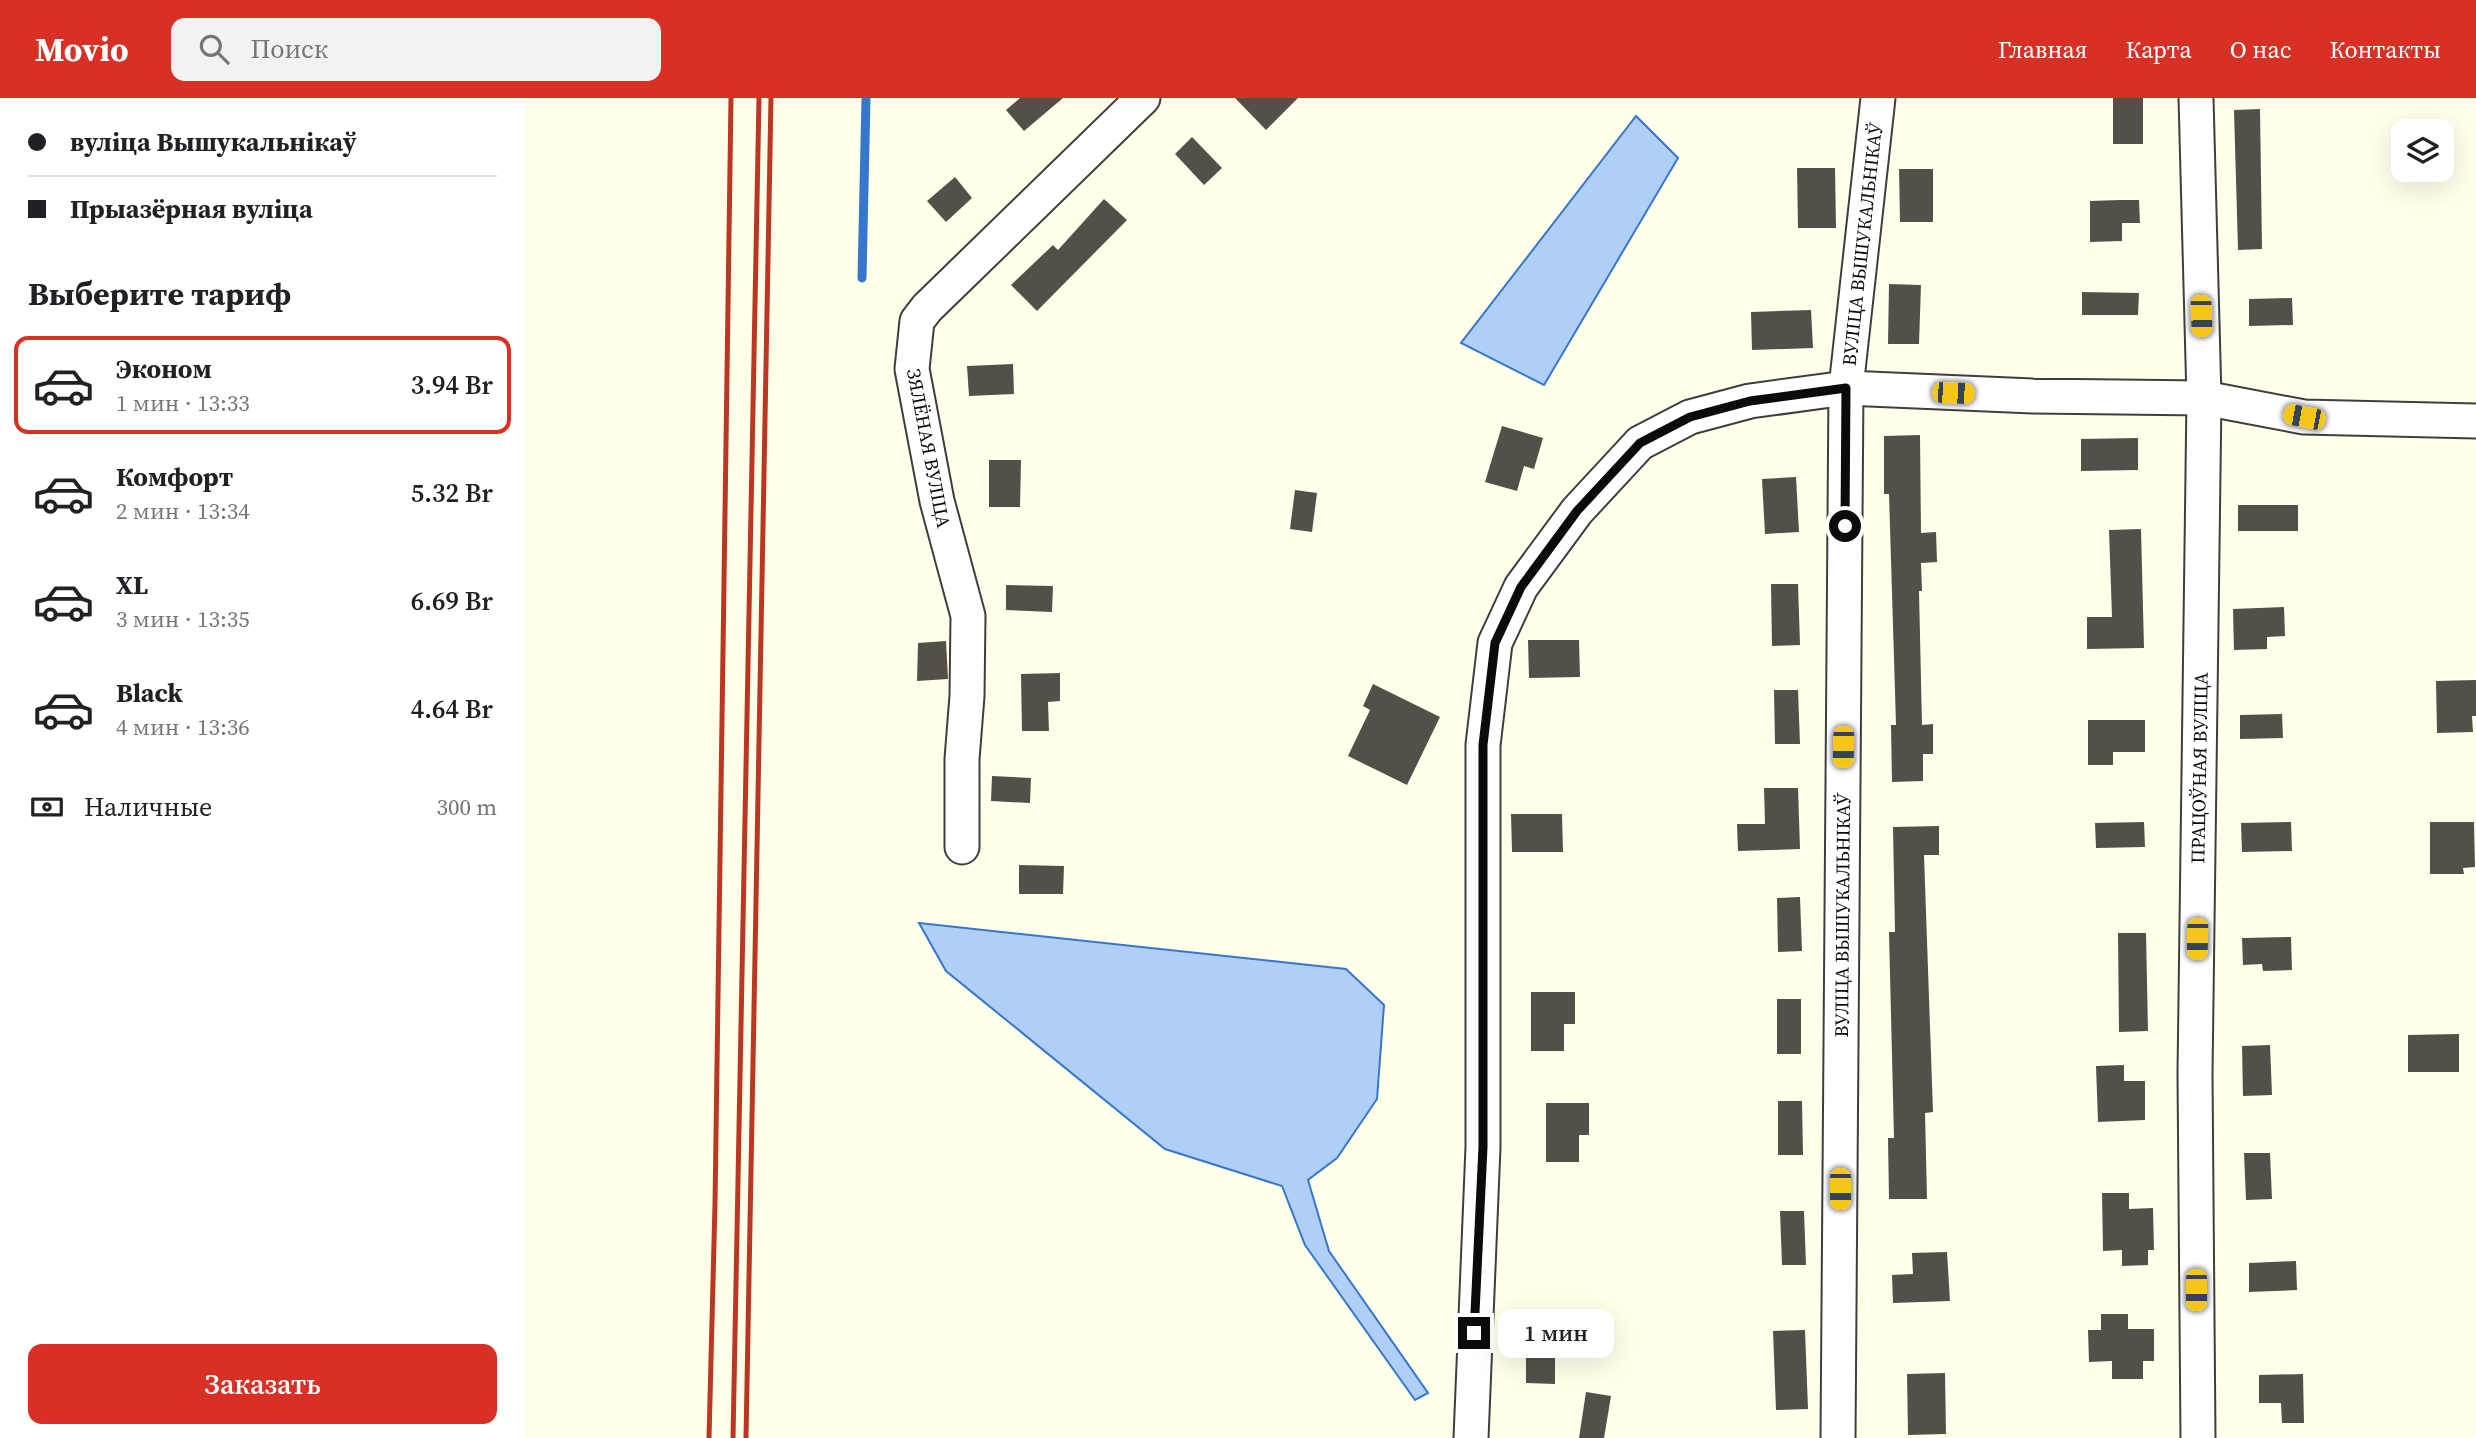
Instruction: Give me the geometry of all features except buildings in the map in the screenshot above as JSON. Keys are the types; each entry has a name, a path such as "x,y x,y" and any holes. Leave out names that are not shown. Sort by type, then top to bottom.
{"street":[{"name":"ЗЯЛЁНАЯ ВУЛІЦА","path":"962,847 962,759 967,696 968,616 937,501 912,369 918,321 927,308 1143,98"},
{"name":"ВУЛІЦА ВЫШУКАЛЬНІКАЎ","path":"1838,1438 1846,388 1878,98"},
{"name":"ПРАЦОЎНАЯ ВУЛІЦА","path":"2196,98 2204,398 2195,1074 2198,1438"},
{"path":"1471,1438 1483,1147 1483,745 1495,643 1521,587 1577,511 1640,443 1690,417 1750,401 1846,388 2033,396 2204,398 2304,417 2476,421"}],"water":[{"path":"1636,116 1678,158 1544,385 1461,343"},
{"path":"919,923 1346,969 1384,1005 1377,1099 1337,1158 1308,1180 1329,1251 1428,1393 1415,1400 1305,1245 1282,1186 1165,1149 946,971"}],"waterway":[{"path":"862,278 866,98"}],"railway":[{"path":"709,1438 715,1204 731,98"},
{"path":"733,1438 759,98"},
{"path":"746,1438 771,98"}],"route":[{"path":"1474,1333 1483,1147 1483,745 1495,643 1521,587 1577,511 1640,443 1690,417 1750,401 1846,388 1845,526"}]}
